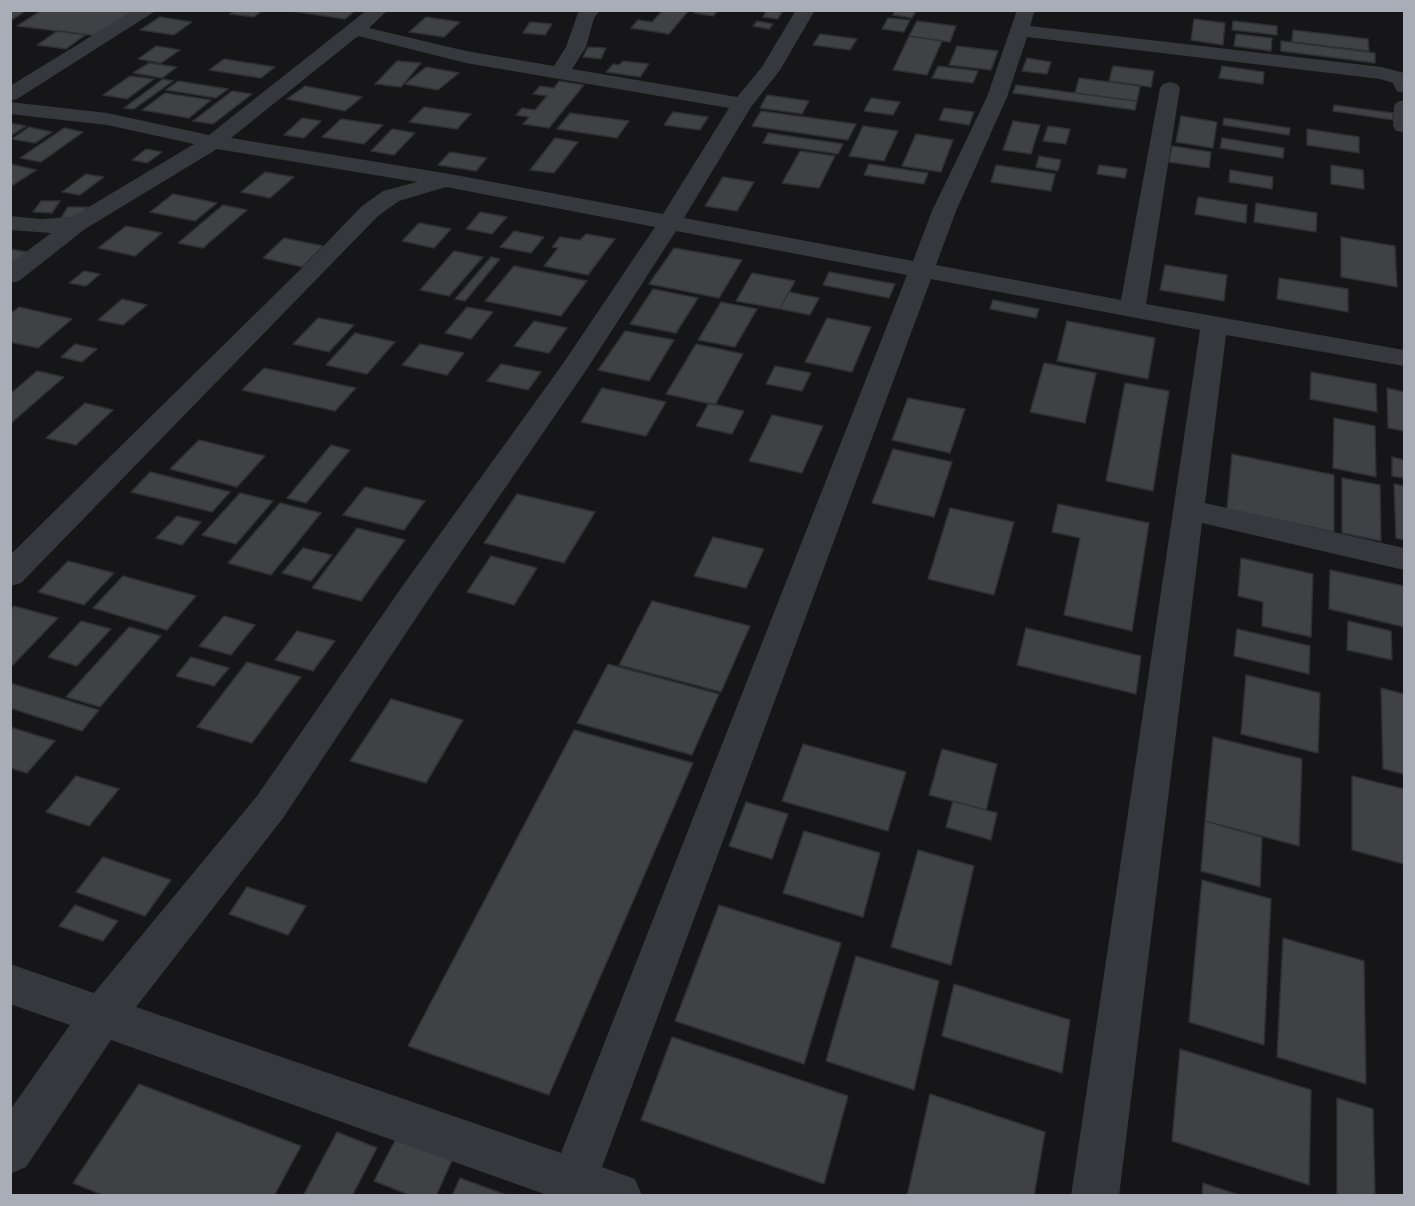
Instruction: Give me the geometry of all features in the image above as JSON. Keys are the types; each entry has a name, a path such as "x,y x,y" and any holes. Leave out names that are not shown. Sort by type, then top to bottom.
{"street":[{"path":"11,97 148,10"},
{"path":"10,276 76,224 213,142 379,10"},
{"path":"560,73 576,48 585,17 591,10"},
{"path":"10,1151 102,1016 270,807 418,589 573,369 669,223 742,104 770,70 806,10"},
{"path":"573,1181 944,211 998,97 1022,20 1382,73 1402,79 1404,87"},
{"path":"355,30 425,49 742,104"},
{"path":"1132,309 1170,88"},
{"path":"11,97 213,142 450,181 1214,325 1404,358"},
{"path":"1404,106 1404,126"},
{"path":"10,575 370,211 391,196 417,187 450,181"},
{"path":"10,223 40,226 76,224"},
{"path":"1095,1196 1214,325"},
{"path":"1190,510 1404,559"},
{"path":"10,984 618,1196"}],"building":[{"path":"10,10 27,10 10,21"},
{"path":"42,10 136,10 99,36 17,26"},
{"path":"235,10 263,10 254,17 230,14"},
{"path":"284,10 356,10 345,19"},
{"path":"663,10 689,10 669,34 631,28 638,20 652,22"},
{"path":"696,10 718,10 713,16 694,13"},
{"path":"767,10 782,12 778,19 763,17"},
{"path":"895,10 916,11 912,18 893,15"},
{"path":"160,17 192,22 174,35 140,30"},
{"path":"426,17 460,22 444,37 409,32"},
{"path":"888,18 910,20 904,32 882,29"},
{"path":"1194,19 1225,23 1223,45 1191,40"},
{"path":"757,21 773,24 769,29 753,26"},
{"path":"917,21 956,26 950,42 909,36"},
{"path":"1233,21 1277,26 1277,35 1232,30"},
{"path":"530,22 552,24 545,35 523,33"},
{"path":"1293,30 1368,39 1369,51 1292,42"},
{"path":"57,31 85,35 66,49 37,45"},
{"path":"820,34 857,39 850,50 813,45"},
{"path":"1236,34 1272,38 1271,51 1234,46"},
{"path":"909,36 942,41 927,75 893,70"},
{"path":"1281,41 1375,53 1375,63 1281,51"},
{"path":"156,46 180,50 161,63 138,59"},
{"path":"957,46 998,51 991,70 949,65"},
{"path":"588,47 606,48 601,59 583,57"},
{"path":"1027,58 1051,62 1047,74 1022,71"},
{"path":"224,59 275,67 261,78 209,70"},
{"path":"397,61 421,63 401,87 375,84"},
{"path":"623,61 649,64 640,77 606,72 613,64 619,65"},
{"path":"149,63 177,67 162,78 133,73"},
{"path":"938,66 978,71 973,83 932,78"},
{"path":"1113,66 1154,71 1151,87 1109,81"},
{"path":"1222,66 1264,72 1263,84 1219,78"},
{"path":"426,67 459,73 438,90 405,84"},
{"path":"130,76 154,79 127,99 103,95"},
{"path":"1079,78 1140,86 1137,101 1075,93"},
{"path":"163,79 173,81 134,109 124,108"},
{"path":"178,81 228,89 216,98 166,90"},
{"path":"559,81 584,85 549,128 523,124 529,117 516,115 522,108 535,110 547,96 533,94 540,86 554,88"},
{"path":"1016,85 1137,101 1135,110 1013,93"},
{"path":"305,86 362,97 345,111 287,99"},
{"path":"232,91 252,94 213,124 193,121"},
{"path":"165,93 211,100 189,118 142,110"},
{"path":"767,95 809,101 802,114 760,108"},
{"path":"871,98 900,102 893,115 864,111"},
{"path":"1334,105 1393,113 1393,120 1333,111"},
{"path":"424,107 471,114 457,129 409,122"},
{"path":"944,108 974,112 969,125 939,120"},
{"path":"761,111 856,124 848,140 752,126"},
{"path":"673,112 708,117 700,130 664,125"},
{"path":"570,113 629,121 617,138 557,129"},
{"path":"1181,116 1217,122 1213,148 1176,142"},
{"path":"302,118 321,121 304,138 284,135"},
{"path":"1224,118 1290,128 1289,135 1223,125"},
{"path":"341,119 383,125 364,144 322,137"},
{"path":"1013,121 1040,125 1031,154 1003,150"},
{"path":"10,123 26,126 10,136"},
{"path":"863,126 898,131 884,161 849,156"},
{"path":"1048,126 1070,129 1066,144 1043,141"},
{"path":"29,127 52,132 35,143 12,139"},
{"path":"64,128 83,132 41,162 20,158"},
{"path":"392,129 415,133 394,155 371,151"},
{"path":"1307,129 1359,137 1359,153 1307,145"},
{"path":"768,133 843,144 838,154 763,143"},
{"path":"916,134 953,140 941,172 902,166"},
{"path":"555,138 578,142 554,173 530,170"},
{"path":"1222,138 1284,148 1283,158 1220,148"},
{"path":"1172,146 1211,152 1209,168 1169,162"},
{"path":"146,149 162,152 147,163 132,160"},
{"path":"800,151 835,156 819,188 782,183"},
{"path":"450,152 487,158 476,171 438,165"},
{"path":"1039,156 1061,160 1058,171 1036,167"},
{"path":"10,164 36,170 10,187"},
{"path":"869,164 928,173 924,184 864,175"},
{"path":"996,165 1055,174 1051,191 991,182"},
{"path":"1099,165 1127,169 1125,178 1097,174"},
{"path":"1331,165 1363,170 1364,189 1331,184"},
{"path":"1230,170 1273,177 1272,189 1229,182"},
{"path":"265,172 294,177 270,198 241,192"},
{"path":"86,174 104,177 80,195 62,192"},
{"path":"723,177 754,182 737,211 705,206"},
{"path":"173,194 217,203 195,221 150,212"},
{"path":"1198,197 1247,205 1246,223 1195,214"},
{"path":"41,201 60,201 52,213 33,212"},
{"path":"1256,203 1317,213 1316,232 1254,222"},
{"path":"223,205 247,210 203,248 178,243"},
{"path":"68,207 87,207 80,218 61,218"},
{"path":"480,212 507,217 492,234 466,229"},
{"path":"419,223 451,229 434,248 402,241"},
{"path":"126,226 162,233 135,256 98,248"},
{"path":"514,231 544,237 531,253 500,247"},
{"path":"586,234 615,239 588,275 544,266 558,248 552,247 560,237 580,240"},
{"path":"1341,237 1395,246 1397,287 1341,277"},
{"path":"284,238 323,246 302,267 263,258"},
{"path":"674,248 742,260 719,298 649,284"},
{"path":"10,249 33,253 10,271"},
{"path":"454,251 483,257 449,296 420,290"},
{"path":"491,257 500,259 465,301 455,299"},
{"path":"1165,265 1227,275 1224,301 1160,290"},
{"path":"514,266 587,281 561,316 485,301"},
{"path":"84,271 100,274 86,286 69,283"},
{"path":"829,272 895,284 889,298 823,285"},
{"path":"752,273 795,281 780,309 736,301"},
{"path":"1279,278 1348,289 1348,312 1277,299"},
{"path":"653,289 698,298 676,333 630,324"},
{"path":"789,292 819,298 810,315 780,309"},
{"path":"122,299 147,305 123,325 98,320"},
{"path":"993,300 1039,309 1036,318 990,309"},
{"path":"721,302 757,309 735,347 698,340"},
{"path":"19,307 72,319 38,348 10,342 10,314"},
{"path":"467,307 493,312 471,339 445,333"},
{"path":"318,318 354,325 329,352 293,344"},
{"path":"827,318 871,327 852,372 805,362"},
{"path":"534,321 567,328 549,353 514,346"},
{"path":"1067,321 1155,338 1148,379 1057,361"},
{"path":"625,331 674,340 649,381 598,370"},
{"path":"355,333 395,342 367,374 326,365"},
{"path":"75,344 97,349 82,362 61,357"},
{"path":"420,344 464,353 447,375 402,365"},
{"path":"696,344 743,354 715,405 666,394"},
{"path":"1044,363 1096,373 1085,423 1030,412"},
{"path":"501,364 541,372 528,390 487,381"},
{"path":"775,366 811,373 802,391 766,384"},
{"path":"264,368 356,388 335,411 242,390"},
{"path":"37,371 64,377 10,424 10,394"},
{"path":"1311,372 1376,384 1377,412 1310,399"},
{"path":"1125,383 1169,391 1153,491 1106,481"},
{"path":"602,388 666,402 646,436 581,422"},
{"path":"1387,388 1404,392 1404,431 1388,428"},
{"path":"908,398 965,409 950,453 892,440"},
{"path":"85,403 113,410 76,445 46,438"},
{"path":"709,403 744,411 732,434 696,426"},
{"path":"772,415 823,426 802,473 749,461"},
{"path":"1334,418 1375,426 1376,477 1333,468"},
{"path":"199,440 265,456 237,487 170,469"},
{"path":"331,445 350,450 306,503 287,498"},
{"path":"893,449 952,462 934,517 872,503"},
{"path":"1232,454 1334,475 1334,532 1227,509"},
{"path":"1392,457 1404,460 1404,478 1392,476"},
{"path":"150,472 230,492 212,512 131,492"},
{"path":"1342,478 1380,485 1381,541 1342,533"},
{"path":"1394,484 1404,486 1404,540 1396,538"},
{"path":"365,487 425,501 404,530 343,515"},
{"path":"240,493 273,501 236,544 202,535"},
{"path":"517,494 595,512 564,563 484,543"},
{"path":"280,503 321,513 271,575 228,563"},
{"path":"1058,504 1149,523 1132,631 1064,615 1080,538 1052,532"},
{"path":"950,508 1014,522 994,595 928,579"},
{"path":"177,516 201,522 182,545 156,538"},
{"path":"357,528 405,540 361,601 312,588"},
{"path":"713,537 764,549 746,588 694,576"},
{"path":"303,548 332,555 311,581 282,573"},
{"path":"491,556 537,568 514,605 467,592"},
{"path":"1241,558 1313,574 1311,637 1262,626 1263,602 1238,596"},
{"path":"68,561 114,573 84,605 38,592"},
{"path":"1330,570 1404,586 1404,627 1329,609"},
{"path":"123,576 196,596 167,630 93,608"},
{"path":"652,601 750,626 721,692 619,665"},
{"path":"14,606 58,618 10,668 10,610"},
{"path":"224,616 255,625 231,655 199,646"},
{"path":"81,621 111,629 77,666 48,657"},
{"path":"1348,621 1391,631 1392,660 1347,650"},
{"path":"129,627 161,636 100,707 66,697"},
{"path":"1026,628 1141,656 1136,694 1017,665"},
{"path":"1237,629 1310,646 1309,674 1234,656"},
{"path":"297,631 335,641 313,671 275,660"},
{"path":"191,657 229,668 214,686 176,676"},
{"path":"247,662 301,677 252,743 197,727"},
{"path":"608,664 719,694 692,755 577,723"},
{"path":"1246,675 1320,693 1318,753 1241,734"},
{"path":"10,683 99,710 82,731 10,708"},
{"path":"1381,688 1404,694 1404,774 1383,769"},
{"path":"391,699 463,720 426,783 350,761"},
{"path":"10,727 55,741 27,773 10,768"},
{"path":"574,730 693,763 549,1095 408,1046"},
{"path":"1213,737 1302,759 1299,846 1205,821"},
{"path":"803,744 906,772 888,831 782,801"},
{"path":"942,749 997,764 986,810 929,795"},
{"path":"76,776 119,789 89,826 46,812"},
{"path":"1352,776 1404,789 1404,864 1352,850"},
{"path":"953,801 997,813 991,840 946,827"},
{"path":"746,802 788,814 772,859 729,846"},
{"path":"1205,821 1262,837 1260,887 1201,871"},
{"path":"804,831 880,853 863,917 783,893"},
{"path":"918,850 974,866 951,965 891,947"},
{"path":"103,857 171,880 145,916 76,892"},
{"path":"1202,880 1271,899 1264,1045 1189,1022"},
{"path":"247,887 306,906 288,935 229,914"},
{"path":"75,905 118,921 103,941 59,926"},
{"path":"719,905 841,943 804,1064 675,1021"},
{"path":"1283,938 1364,961 1366,1084 1277,1057"},
{"path":"856,956 939,981 914,1090 826,1061"},
{"path":"954,984 1070,1020 1062,1073 942,1036"},
{"path":"672,1037 848,1096 824,1184 641,1120"},
{"path":"1180,1049 1311,1090 1309,1185 1172,1141"},
{"path":"139,1084 301,1146 274,1196 105,1196 73,1183"},
{"path":"930,1094 1045,1132 1034,1196 907,1196"},
{"path":"1337,1098 1373,1109 1375,1196 1337,1195"},
{"path":"337,1132 377,1148 352,1196 303,1196"},
{"path":"399,1133 455,1154 436,1196 412,1196 374,1181"},
{"path":"460,1178 509,1196 452,1196"},
{"path":"1203,1183 1242,1196 1202,1196"}]}
